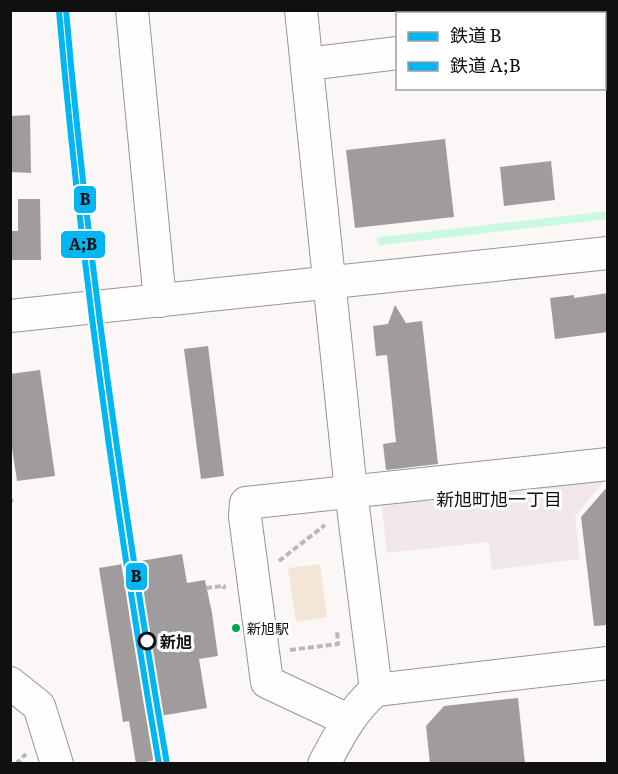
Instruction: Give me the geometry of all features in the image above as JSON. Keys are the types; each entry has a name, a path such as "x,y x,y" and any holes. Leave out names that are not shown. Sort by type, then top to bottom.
{"street":[{"path":"132,10 160,301"},
{"path":"301,10 351,492 376,690"},
{"path":"307,64 396,53"},
{"path":"10,316 608,253"},
{"path":"348,720 267,682 245,517 246,503 608,464"},
{"path":"324,764 348,720 361,703 376,690 608,663"},
{"path":"15,690 39,705 57,764"}],"path":[{"path":"279,572 278,562 326,525"},
{"path":"206,588 224,586 225,594"},
{"path":"287,638 289,650 338,644"}],"shaded area":[{"path":"607,477 575,517 580,559 492,570 489,542 387,553 381,501"},
{"path":"320,564 327,617 296,622 288,568"}],"building":[{"path":"30,115 31,173 10,172 10,116"},
{"path":"445,139 454,217 355,228 346,150"},
{"path":"551,161 555,200 504,206 500,167"},
{"path":"18,199 40,199 41,260 10,260 10,231 18,231"},
{"path":"608,293 608,332 555,339 550,298 574,295 574,298"},
{"path":"395,305 406,323 422,321 438,464 386,470 383,444 396,442 387,355 376,356 373,326 388,324"},
{"path":"208,346 224,476 201,479 184,349"},
{"path":"40,370 55,476 17,481 10,435 10,374"},
{"path":"608,486 608,625 594,626 581,517"},
{"path":"182,554 187,583 205,580 212,613 218,656 199,659 207,708 154,717 161,759 136,764 129,721 123,722 99,568"},
{"path":"518,698 525,764 430,764 426,726 444,706"}],"waterway":[{"path":"381,241 608,215"}],"rail line":[{"name":"B","path":"66,10 96,294 136,576 167,764"},
{"name":"A;B","path":"59,11 78,200 101,388 128,576 159,764"}],"place":[{"name":"新旭駅","path":"236,628"},
{"name":"新旭","path":"147,641"}],"district":[{"name":"新旭町旭一丁目","path":"499,498"}]}
